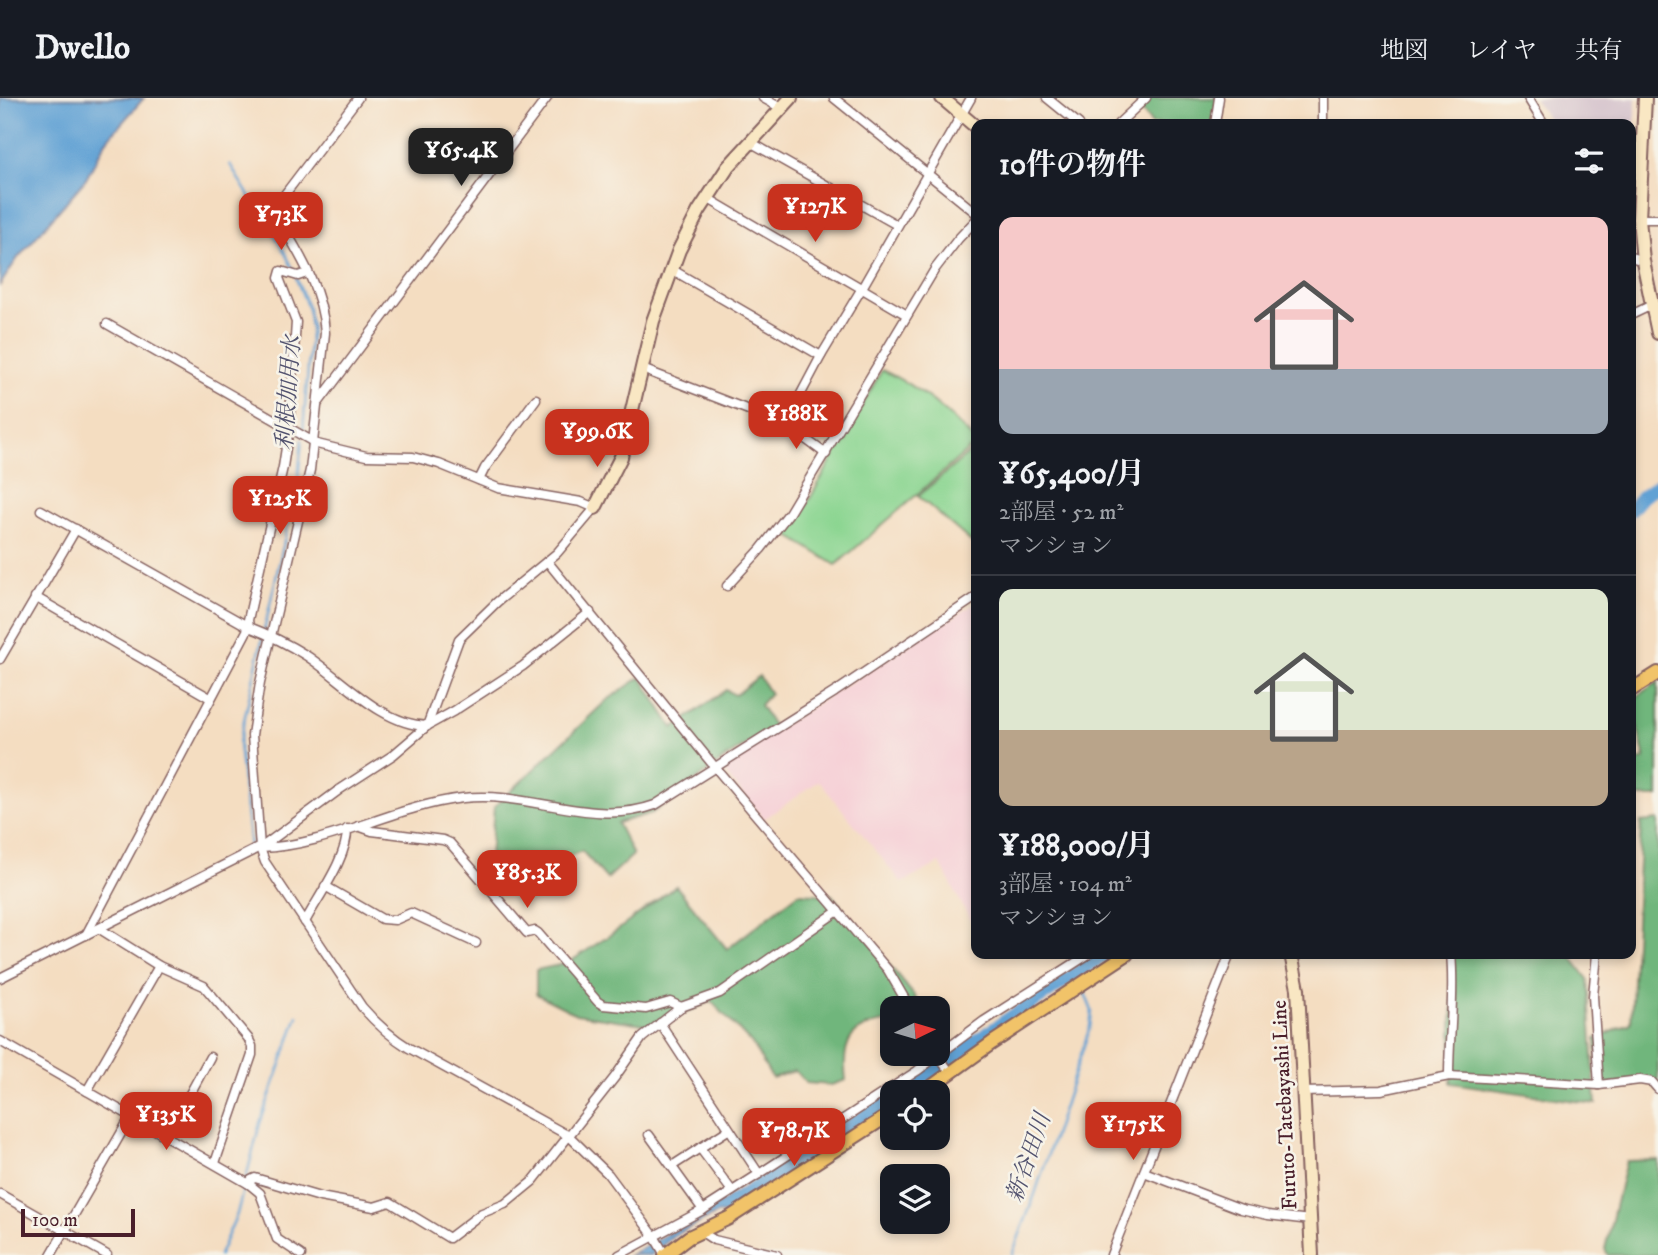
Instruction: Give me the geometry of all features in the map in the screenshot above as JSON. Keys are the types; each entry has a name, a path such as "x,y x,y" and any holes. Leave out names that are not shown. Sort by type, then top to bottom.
{"main road":[{"path":"1636,687 1658,673"},
{"path":"938,1080 1119,959"},
{"path":"664,1254 700,1231 729,1218 880,1121"}],"street":[{"path":"358,98 280,201 277,209 278,218 315,287 325,332 310,470 265,633 251,735 260,848 265,862 362,1007 391,1036 569,1136 608,1174 664,1254"},
{"path":"317,404 547,98"},
{"path":"763,98 781,108"},
{"path":"427,726 459,639 497,602 547,561 595,508 621,457 653,321 671,269 707,198 728,167 791,98"},
{"path":"834,98 971,209"},
{"path":"942,98 971,123"},
{"path":"785,424 821,356 971,98"},
{"path":"1047,98 1073,119"},
{"path":"1216,119 1219,98"},
{"path":"1322,98 1323,119"},
{"path":"1528,98 1541,119"},
{"path":"1644,98 1637,259 1655,304 1658,333"},
{"path":"1123,119 1143,99"},
{"path":"750,142 897,225"},
{"path":"707,198 908,315"},
{"path":"1639,219 1658,219"},
{"path":"727,586 789,513 943,259 971,225"},
{"path":"671,269 821,356"},
{"path":"86,935 249,627 248,620 284,467 289,428 296,321 279,278 281,271 298,276 307,273"},
{"path":"1636,312 1655,304"},
{"path":"107,324 313,441 366,456 413,457 439,464 498,488 581,502 595,508"},
{"path":"642,369 785,424 826,454"},
{"path":"479,480 536,400"},
{"path":"41,510 249,627 308,657 359,698 387,713 419,726 427,726"},
{"path":"0,659 76,528"},
{"path":"547,561 714,766 888,970 903,996"},
{"path":"35,597 210,698"},
{"path":"260,848 304,841 465,797 495,797 610,813 639,811 655,805 835,692 971,600"},
{"path":"0,978 260,848 339,789 379,765 427,726 523,666 590,612"},
{"path":"358,826 372,831 450,842 527,933 538,933 603,1005 646,1009 670,1002 681,1007"},
{"path":"305,922 341,856 347,829"},
{"path":"325,886 382,919 395,920 411,913 476,943"},
{"path":"249,1184 255,1178 320,1197 374,1207 390,1202 449,1238 482,1213 505,1204 524,1189 569,1136 642,1038 681,1007 720,993 838,911"},
{"path":"100,929 159,966 204,986 252,1046 252,1055 215,1163"},
{"path":"950,1047 984,1021 1081,959"},
{"path":"1111,1255 1228,959"},
{"name":"Furuto-Tatebayashi Line","path":"1292,959 1298,989 1312,1255"},
{"path":"1449,1076 1454,983 1452,959"},
{"path":"1597,959 1593,996 1600,1085"},
{"path":"87,1091 159,966"},
{"path":"660,1023 759,1174"},
{"path":"0,1041 249,1184 260,1194 277,1239 301,1255"},
{"path":"167,1136 210,1057"},
{"path":"619,1255 703,1210 924,1066"},
{"path":"945,1066 948,1071"},
{"path":"1303,1092 1381,1090 1449,1076 1600,1085 1640,1080 1651,1082 1658,1089"},
{"path":"51,1255 131,1116"},
{"path":"672,1166 728,1129"},
{"path":"649,1135 703,1210"},
{"path":"700,1148 732,1191"},
{"path":"1144,1172 1241,1209 1310,1220"},
{"path":"0,1194 107,1255"},
{"path":"700,1231 713,1240 777,1255"}],"shaded area":[{"path":"1534,98 1636,98 1635,119 1548,119"},
{"path":"971,606 971,922 940,863 902,883 819,781 764,819 726,774 727,761"}],"green space":[{"path":"1149,98 1217,98 1214,119 1148,119 1141,110"},
{"path":"882,370 933,402 971,438 971,447 836,565 789,536"},
{"path":"971,451 971,542 918,496"},
{"path":"759,676 770,694 760,705 774,727 724,759 652,813 617,823 633,855 607,879 582,851 534,870 490,856 494,807 606,701 641,677 673,728 726,690 735,695"},
{"path":"1658,682 1658,797 1636,797 1636,762 1645,759 1636,722 1636,697"},
{"path":"1658,820 1658,1090 1651,1082 1599,1085 1596,1039 1631,1023 1641,822"},
{"path":"676,886 727,949 799,893 832,895 914,996 880,996 880,1023 858,1031 848,1045 845,1054 846,1080 831,1085 806,1083 795,1071 772,1078 752,1044 711,1001 657,1026 576,1014 536,994 536,970 568,963"},
{"path":"1450,959 1573,959 1588,979 1596,1104 1451,1083 1453,990"},
{"path":"1658,1160 1658,1255 1608,1255 1605,1249 1626,1161"}],"water":[{"path":"0,98 144,98 106,141 86,179 17,259 0,285"},
{"path":"745,1187 751,1198 726,1214 719,1213 675,1235 651,1255 630,1255 713,1208"}],"waterway":[{"name":"利根加用水","path":"230,164 280,244 294,272"},
{"name":"利根加用水","path":"296,278 308,308 311,328 303,433"},
{"name":"利根加用水","path":"250,847 239,743 298,479 302,440"},
{"path":"1636,504 1658,485"},
{"path":"919,1080 1098,959"},
{"name":"新谷田川","path":"1012,1255 1090,1027 1092,1011 1084,991"},
{"name":"利根加用水","path":"219,1255 237,1214 260,1123 298,1016"},
{"path":"733,1202 880,1106"}]}
